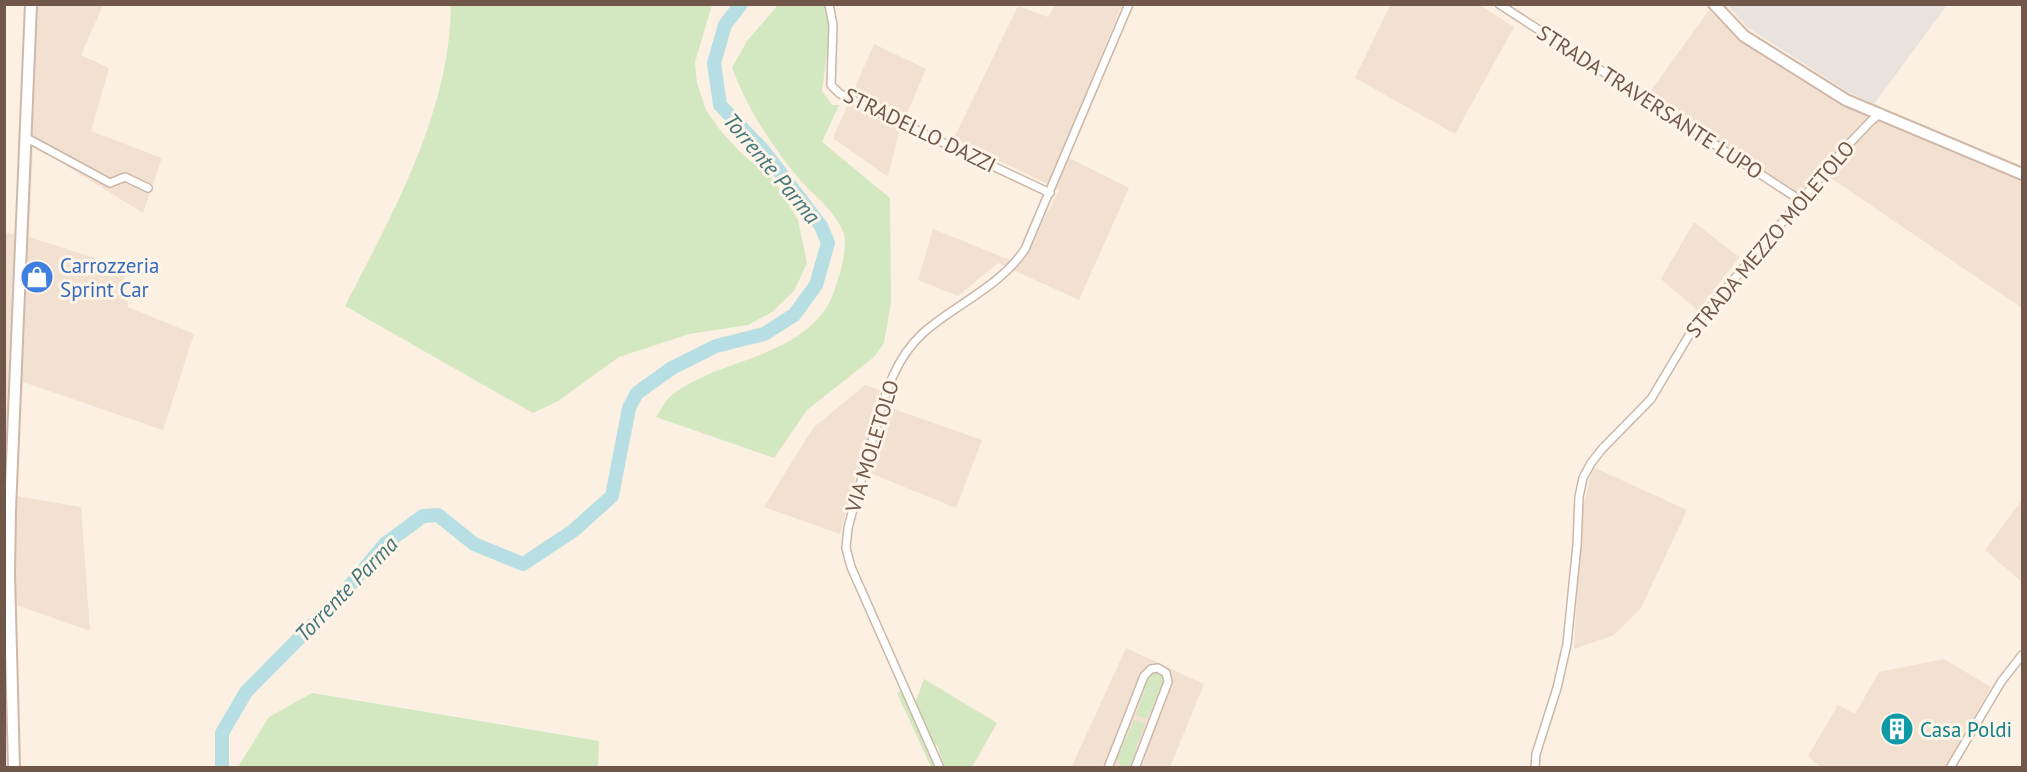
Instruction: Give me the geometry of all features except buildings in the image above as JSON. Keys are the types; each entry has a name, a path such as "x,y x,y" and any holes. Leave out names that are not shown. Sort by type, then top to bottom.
{"main road":[{"path":"14,768 10,526 31,4"},
{"path":"1714,4 1744,36 1846,100 2022,174"}],"street":[{"name":"STRADELLO DAZZI","path":"829,4 833,25 831,85 840,94 1050,193"},
{"name":"VIA MOLETOLO","path":"940,768 852,571 846,548 848,528 886,395 902,359 924,333 990,284 1014,263 1030,239 1129,4"},
{"name":"STRADA TRAVERSANTE LUPO","path":"1499,4 1800,200"},
{"name":"STRADA MEZZO MOLETOLO","path":"1535,768 1536,754 1557,688 1566,650 1577,545 1579,496 1586,473 1602,449 1647,404 1698,322 1854,138 1881,113"},
{"path":"25,137 110,183 125,177 148,188"},
{"path":"1950,768 2001,682 2022,655"},
{"path":"1108,768 1145,674 1151,669 1158,668 1166,673 1168,682 1135,768"}],"shaded area":[{"path":"25,5 103,5 81,55 109,68 91,131 162,158 143,213 33,145 29,237 123,267 128,307 194,334 163,430 23,382 16,496 81,507 90,631 5,601 4,233 15,234"},
{"path":"1055,5 1122,5 1061,154 1129,188 1079,300 998,263 958,296 918,280 933,229 1015,262 1026,253 1059,190 954,138 1018,6 1048,17"},
{"path":"1390,5 1480,5 1514,27 1455,134 1355,78"},
{"path":"1728,5 1947,5 1874,104 1848,92 1747,27"},
{"path":"1709,10 1741,41 1843,104 1870,118 2022,182 2022,308 1819,170 1796,197 1645,99"},
{"path":"874,44 926,69 899,132 888,177 833,138"},
{"path":"1694,222 1739,257 1698,311 1661,279"},
{"path":"865,385 880,390 877,403 982,440 956,508 858,468 840,534 764,507 813,428"},
{"path":"1593,467 1687,510 1641,608 1614,635 1574,649 1581,514"},
{"path":"2022,500 2022,582 1985,550"},
{"path":"1126,648 1204,684 1170,767 1071,768"},
{"path":"1944,659 1991,687 1946,767 1820,767 1808,756 1838,705 1855,714 1879,672"}],"green space":[{"path":"451,5 712,5 695,62 697,83 706,110 720,130 742,154 774,180 798,220 807,263 794,291 772,312 748,325 689,334 619,357 558,401 533,413 345,306 382,235 416,161 430,123 441,84 448,45"},
{"path":"778,5 826,5 830,31 822,91 832,105 839,105 822,142 890,198 891,303 884,343 874,357 807,410 774,458 656,417 672,395 690,383 774,349 811,325 828,305 840,275 845,243 840,226 831,212 801,181 770,141 753,113 732,68 747,41"},
{"path":"1152,672 1160,673 1164,680 1147,719 1136,715 1146,689 1144,688"},
{"path":"924,679 997,723 972,767 945,767 937,745 933,743 914,701 916,701"},
{"path":"903,689 937,767 931,767 897,693"},
{"path":"312,693 599,741 598,767 238,767 269,717"},
{"path":"1134,720 1145,724 1135,750 1137,751 1129,765 1120,765 1117,758"}],"waterway":[{"name":"Torrente Parma","path":"222,768 222,733 246,692 342,595 385,544 423,516 438,515 474,544 523,564 573,531 612,496 629,408 637,393 672,368 716,346 764,334 794,315 816,285 828,243 821,226 763,150 720,105 714,63 725,25 741,4"}],"place":[{"name":"Carrozzeria Sprint Car","path":"37,277"},
{"name":"Casa Poldi","path":"1897,729"}]}
